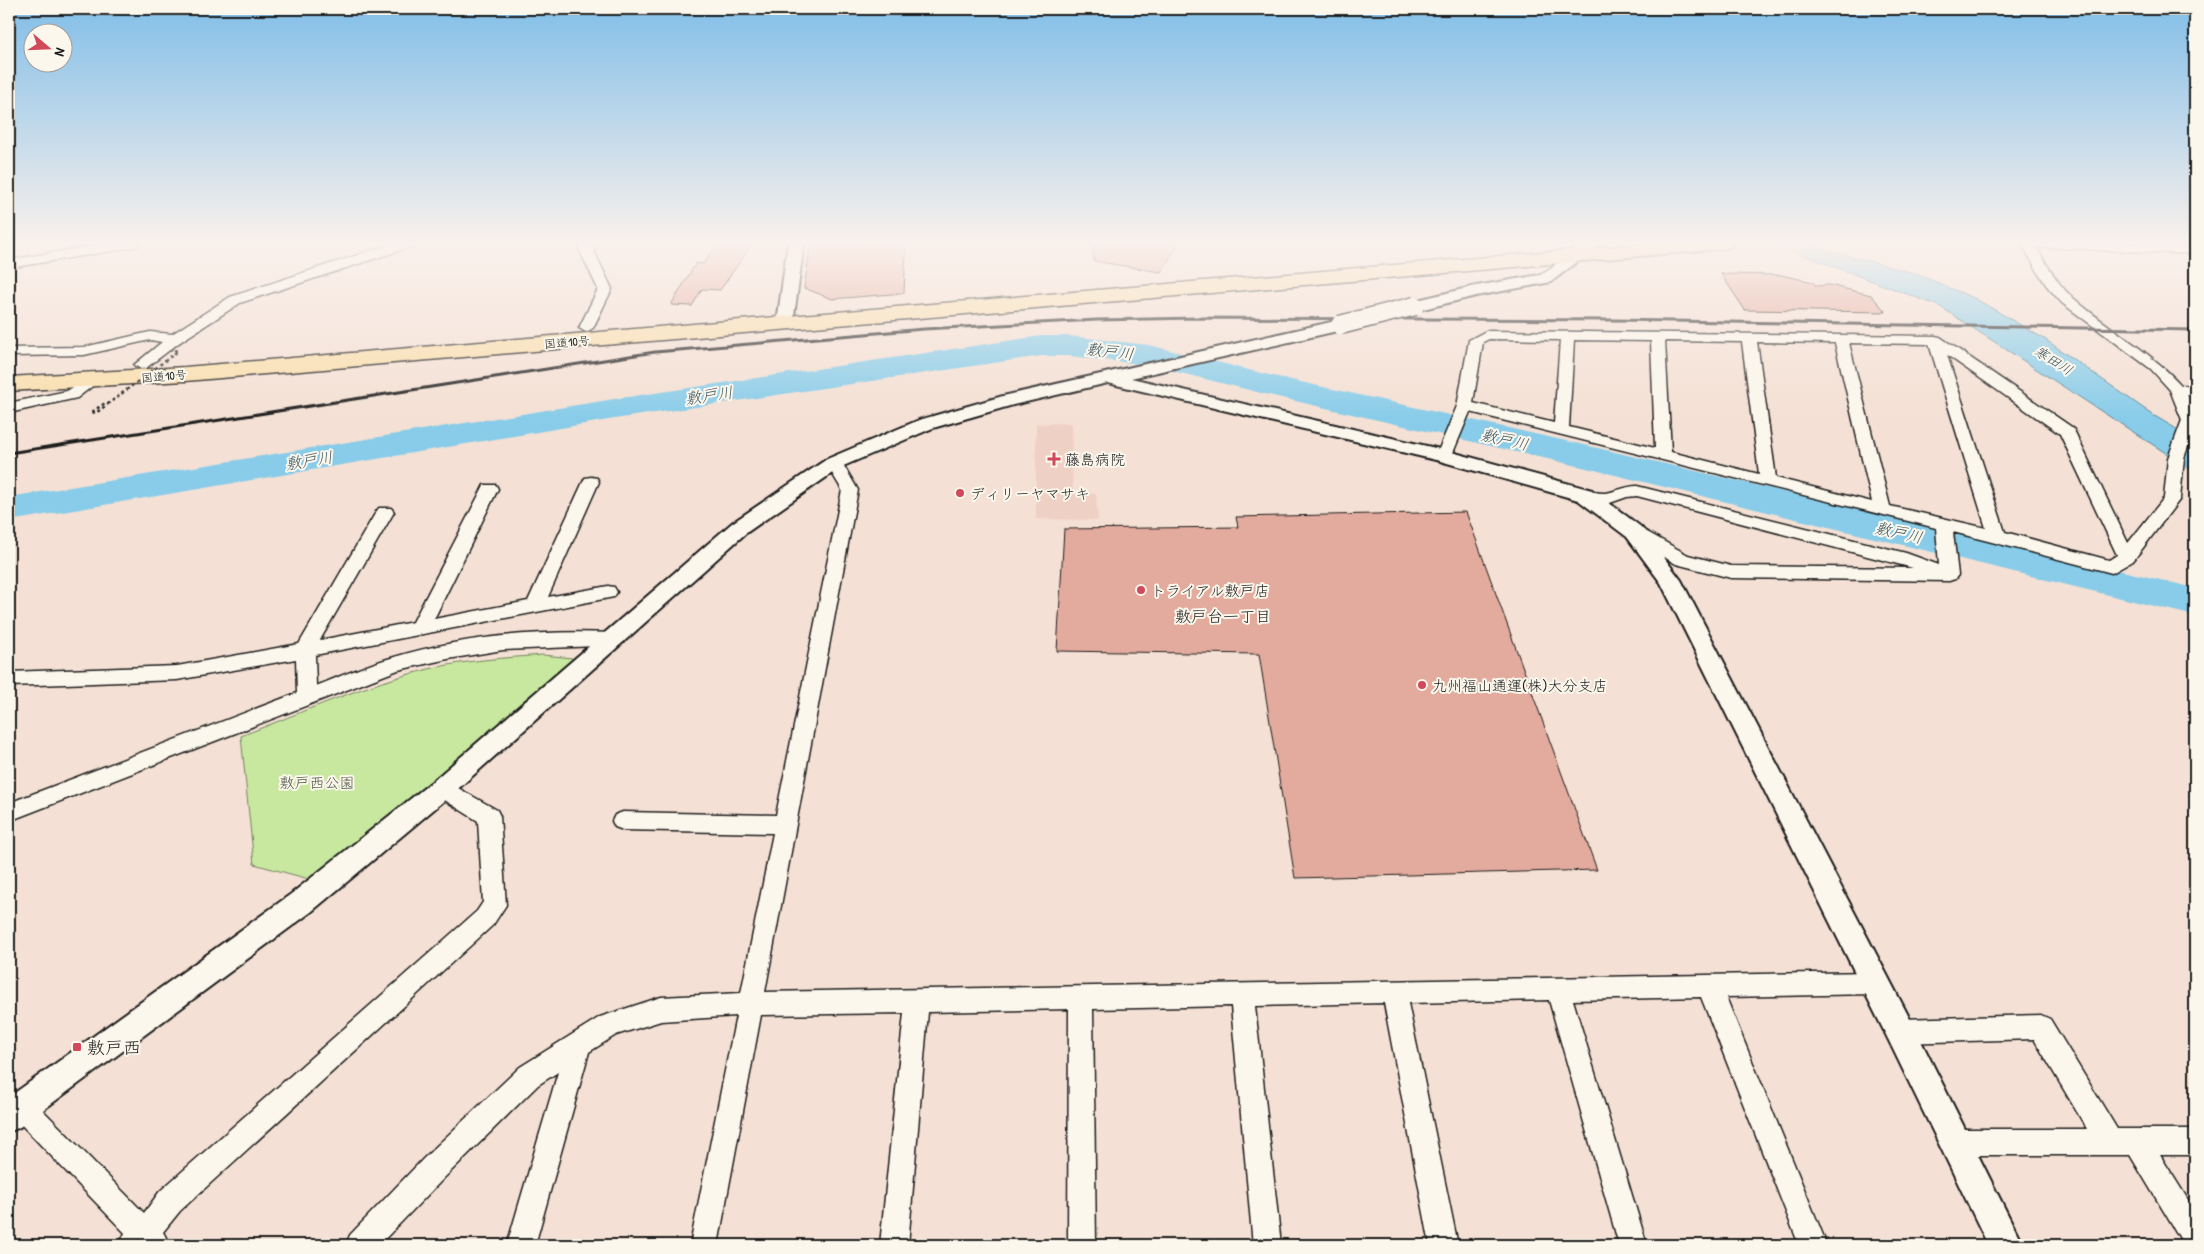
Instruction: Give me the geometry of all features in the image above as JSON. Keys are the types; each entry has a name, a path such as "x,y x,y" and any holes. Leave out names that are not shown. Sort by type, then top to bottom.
{"highway":[{"name":"国道10号","path":"9,384 91,381 957,302"},
{"name":"国道10号","path":"9,368 141,364 586,328 786,317 989,302"}],"street":[{"path":"141,364 174,345 233,302"},
{"path":"586,328 599,302"},
{"path":"786,317 788,302"},
{"path":"442,788 489,816 495,905 485,918 170,1201 145,1242 15,1112 301,902 442,788 613,640 738,528 834,463 926,424 1008,400 1340,325 1433,302"},
{"path":"1463,411 1561,430 1882,510 1944,528 1997,536 2016,543 2112,567 2128,556 2172,499 2176,458 2190,420 2177,389 2156,366 2069,302"},
{"path":"1446,452 1463,411 1476,340 1486,335 1935,340 2067,431 2116,537 2128,556"},
{"path":"9,352 84,351 146,336 160,336 174,345"},
{"path":"1561,430 1567,336"},
{"path":"1658,337 1663,455"},
{"path":"1749,338 1768,481"},
{"path":"1841,339 1882,510"},
{"path":"1935,340 1997,536"},
{"path":"1108,377 1446,452 1585,495 1607,499 1624,492 1637,491 1948,569"},
{"path":"9,408 72,395 91,381"},
{"path":"2177,389 2195,390"},
{"path":"704,1245 850,490 834,463"},
{"path":"535,606 591,482"},
{"path":"420,628 490,489"},
{"path":"1585,495 1634,532 1682,560 1731,572 1948,569"},
{"path":"307,696 305,650 385,512"},
{"path":"1944,528 1948,569"},
{"path":"1634,532 1670,580 1900,1031 2006,1245"},
{"path":"9,679 177,672 305,650 608,592"},
{"path":"9,812 394,664 444,651 502,642 581,638 613,640"},
{"path":"623,820 785,824"},
{"path":"360,1245 434,1168 529,1076 609,1025 661,1009 750,1004 1874,983"},
{"path":"1709,986 1812,1245"},
{"path":"1558,989 1634,1245"},
{"path":"1394,992 1444,1245"},
{"path":"1242,995 1267,1245"},
{"path":"1081,998 1082,1245"},
{"path":"894,1245 917,1001"},
{"path":"1900,1031 2041,1026 2110,1142"},
{"path":"521,1245 579,1044"},
{"path":"1955,1142 2195,1142"},
{"path":"2137,1142 2195,1237"}],"path":[{"path":"105,403 92,412 96,412 178,351 174,345"}],"shaded area":[{"name":"藤島病院","path":"1071,423 1073,493 1096,494 1098,520 1036,519 1036,424"}],"green space":[{"name":"敷戸西公園","path":"543,655 572,658 573,661 565,672 309,879 254,864 241,736 334,699 405,675 458,663"}],"water":[{"name":"寒田川","path":"1927,302 1980,302 2046,340 2153,415 2195,440 2195,472 1939,306"}],"building":[{"path":"673,302 695,302 692,306 671,305"},
{"path":"1739,302 1877,302 1886,312 1745,310"},
{"path":"1466,512 1597,870 1295,878 1259,654 1057,651 1064,529 1238,527 1236,517"}],"waterway":[{"name":"敷戸川","path":"9,509 614,409 1041,346 1069,346 1149,355 1269,385 1589,457 1599,461 2195,602"}],"railway":[{"path":"9,453 655,352 924,329 1097,320 1197,318 1616,320 2195,330"}],"place":[{"name":"藤島病院","path":"1054,459"},
{"name":"ディリーヤマサキ","path":"960,493"},
{"name":"トライアル敷戸店","path":"1141,590"},
{"name":"九州福山通運(株)大分支店","path":"1422,685"},
{"name":"敷戸西","path":"77,1047"}],"district":[{"name":"敷戸台一丁目","path":"1223,616"}]}
